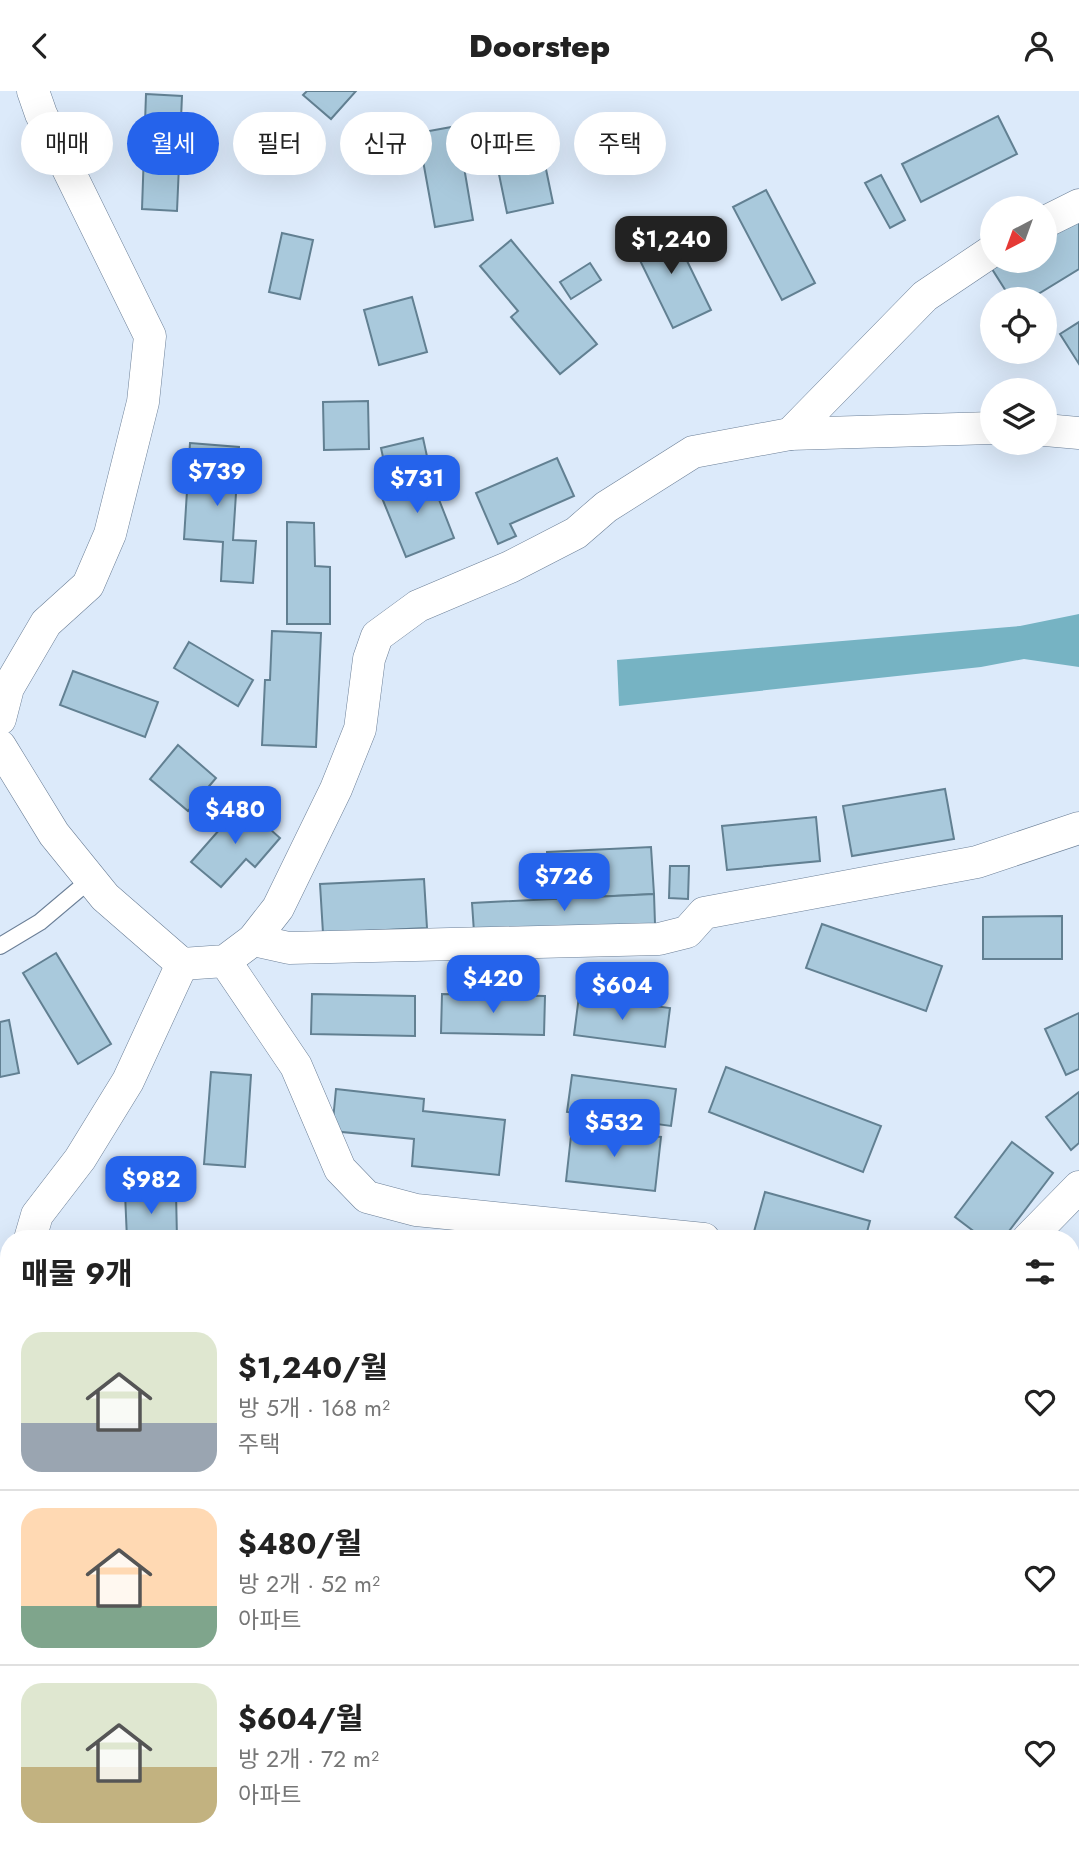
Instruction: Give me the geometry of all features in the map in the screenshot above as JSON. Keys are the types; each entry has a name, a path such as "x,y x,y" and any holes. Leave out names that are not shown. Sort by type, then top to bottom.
{"street":[{"path":"0,719 8,688 46,623 88,585 110,534 142,402 150,336 41,114 33,91"},
{"path":"1057,216 1079,205"},
{"path":"790,434 925,296 980,259"},
{"path":"0,746 54,834 106,897 182,964 225,961 253,940 278,908 336,789 360,729 369,659 377,636 418,606 510,567 576,533 606,507 693,452 790,434 980,428"},
{"path":"1057,431 1079,433"},
{"path":"253,940 289,948 659,940 687,932 704,913 977,862 1079,828"},
{"path":"225,961 296,1066 340,1169 368,1196 416,1210 615,1230"},
{"path":"33,1230 37,1215 80,1159 128,1081 182,964"},
{"path":"1037,1230 1079,1188"}],"lane":[{"path":"0,946 40,922 90,879"}],"water":[{"path":"1079,614 1079,667 1024,659 981,667 619,706 617,660 1020,626"}],"building":[{"path":"307,91 356,91 331,119 303,95"},
{"path":"146,94 182,96 181,112 145,112"},
{"path":"998,116 1017,154 921,202 902,164"},
{"path":"446,128 446,175 465,175 473,220 435,227 426,175 432,175 432,130"},
{"path":"143,175 179,175 177,211 142,209"},
{"path":"499,175 547,175 553,203 507,213"},
{"path":"881,175 905,220 890,228 865,183"},
{"path":"766,190 815,283 782,300 733,207"},
{"path":"1079,216 1079,269 1050,287 1003,287 995,273 1057,273 1057,230"},
{"path":"669,224 711,310 673,328 631,242"},
{"path":"282,233 313,240 300,299 269,292"},
{"path":"511,240 597,344 560,374 511,317 518,311 480,266"},
{"path":"590,263 601,280 571,299 560,282"},
{"path":"412,297 427,352 379,365 364,310"},
{"path":"1079,322 1079,364 1060,334"},
{"path":"368,401 369,449 324,450 323,402"},
{"path":"423,438 428,461 386,471 381,448"},
{"path":"190,443 239,447 233,540 256,541 253,583 221,581 223,542 184,539"},
{"path":"557,458 574,496 510,524 516,536 498,544 476,493"},
{"path":"429,474 454,538 406,557 380,493"},
{"path":"287,522 314,523 315,566 330,567 330,624 287,624"},
{"path":"272,631 321,633 316,747 262,745 265,680 270,680"},
{"path":"189,642 253,680 238,706 174,668"},
{"path":"73,671 158,702 145,737 60,705"},
{"path":"178,745 216,778 188,811 150,779"},
{"path":"945,789 954,839 852,856 843,806"},
{"path":"242,804 280,838 255,867 246,859 221,887 191,862"},
{"path":"816,817 820,861 727,870 722,826"},
{"path":"651,847 654,894 549,899 547,852"},
{"path":"670,866 689,866 688,899 669,898"},
{"path":"424,879 427,928 323,933 320,884"},
{"path":"654,894 655,924 474,932 472,903"},
{"path":"1062,916 1062,959 983,959 983,917"},
{"path":"822,924 942,966 926,1011 806,968"},
{"path":"56,953 111,1044 78,1064 23,973"},
{"path":"312,994 415,996 415,1036 311,1034"},
{"path":"442,994 545,996 544,1035 441,1033"},
{"path":"579,996 670,1008 665,1047 574,1035"},
{"path":"1079,1013 1079,1069 1066,1075 1045,1029"},
{"path":"9,1020 19,1073 0,1077 0,1022"},
{"path":"726,1067 881,1126 863,1172 709,1112"},
{"path":"211,1072 251,1075 245,1167 204,1164"},
{"path":"572,1075 676,1089 671,1126 567,1112"},
{"path":"336,1089 424,1099 423,1111 505,1120 499,1175 412,1166 414,1139 332,1131"},
{"path":"1079,1092 1079,1143 1071,1150 1046,1117"},
{"path":"572,1127 661,1137 655,1191 566,1181"},
{"path":"1012,1142 1053,1173 1010,1230 972,1230 955,1217"},
{"path":"176,1192 177,1230 127,1230 125,1193"},
{"path":"765,1192 870,1221 868,1230 754,1230"}]}
